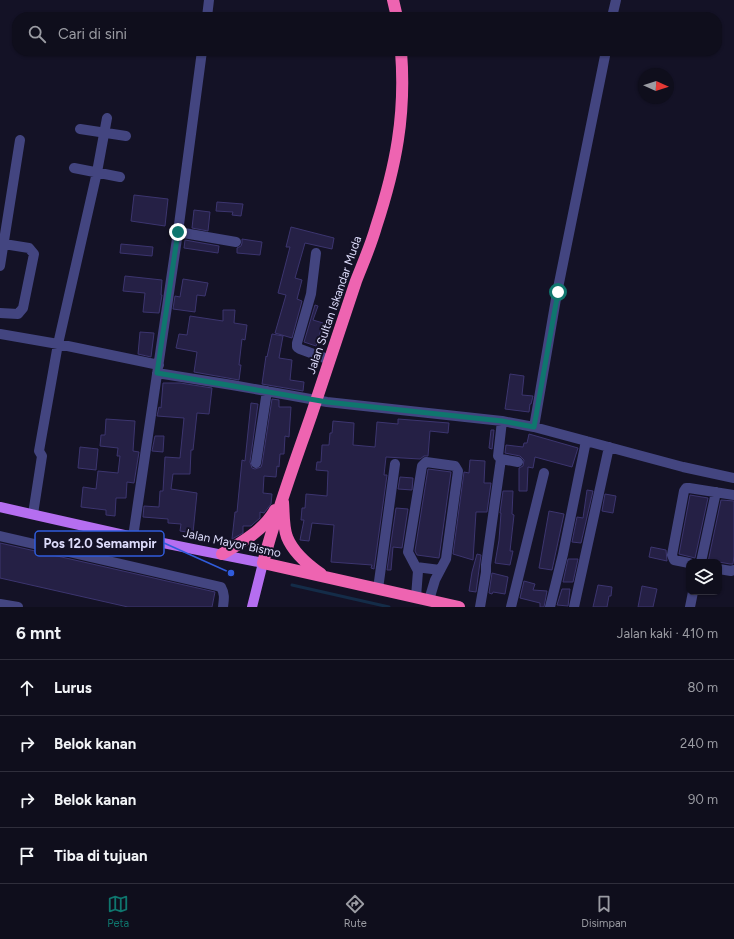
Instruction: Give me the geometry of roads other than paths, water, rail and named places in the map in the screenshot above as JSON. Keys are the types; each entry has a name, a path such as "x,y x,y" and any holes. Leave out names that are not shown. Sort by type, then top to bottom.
{"highway":[{"path":"394,0 396,12"},
{"name":"Jalan Sultan Iskandar Muda","path":"263,563 282,497 376,228 397,148 403,98 400,56"},
{"path":"222,554 260,528 271,516 282,497"},
{"path":"282,497 287,536 292,546 311,567 326,578"},
{"name":"Jalan Mayor Bismo","path":"263,563 459,607"}],"main road":[{"name":"Jalan Mayor Bismo","path":"0,507 133,537 263,563"},
{"path":"252,607 263,563"}],"street":[{"path":"208,12 209,0"},
{"path":"613,12 616,0"},
{"path":"133,537 178,232 201,56"},
{"path":"534,427 558,292 605,56"},
{"path":"32,514 42,456 39,451 58,344 97,172 107,118"},
{"path":"80,129 126,136"},
{"path":"0,266 20,140"},
{"path":"74,168 120,177"},
{"path":"178,232 236,242"},
{"path":"0,313 18,314 23,308 34,254 29,248 4,244"},
{"path":"316,253 311,294 297,343 300,349 330,360"},
{"path":"0,334 58,344 158,369 334,403 502,421 534,427 683,467 734,478"},
{"path":"256,463 267,391"},
{"path":"480,607 501,459 498,456 502,421"},
{"path":"550,607 563,554 586,441"},
{"path":"574,607 609,447"},
{"path":"501,459 518,462"},
{"path":"416,597 418,576 416,567 408,552 422,466 426,462 456,466 458,471 446,559 435,580 429,600"},
{"path":"378,589 394,464"},
{"path":"511,607 544,473"},
{"path":"686,562 674,560 672,555 686,488 734,495"},
{"path":"702,559 716,492"},
{"path":"0,536 221,587 225,597 223,607"},
{"path":"416,567 440,570"},
{"path":"722,570 734,570"},
{"path":"690,607 692,595"},
{"path":"0,604 18,607"}],"waterway":[{"path":"292,585 389,607"}],"place":[{"name":"Pos 12.0 Semampir","path":"231,573"}]}
